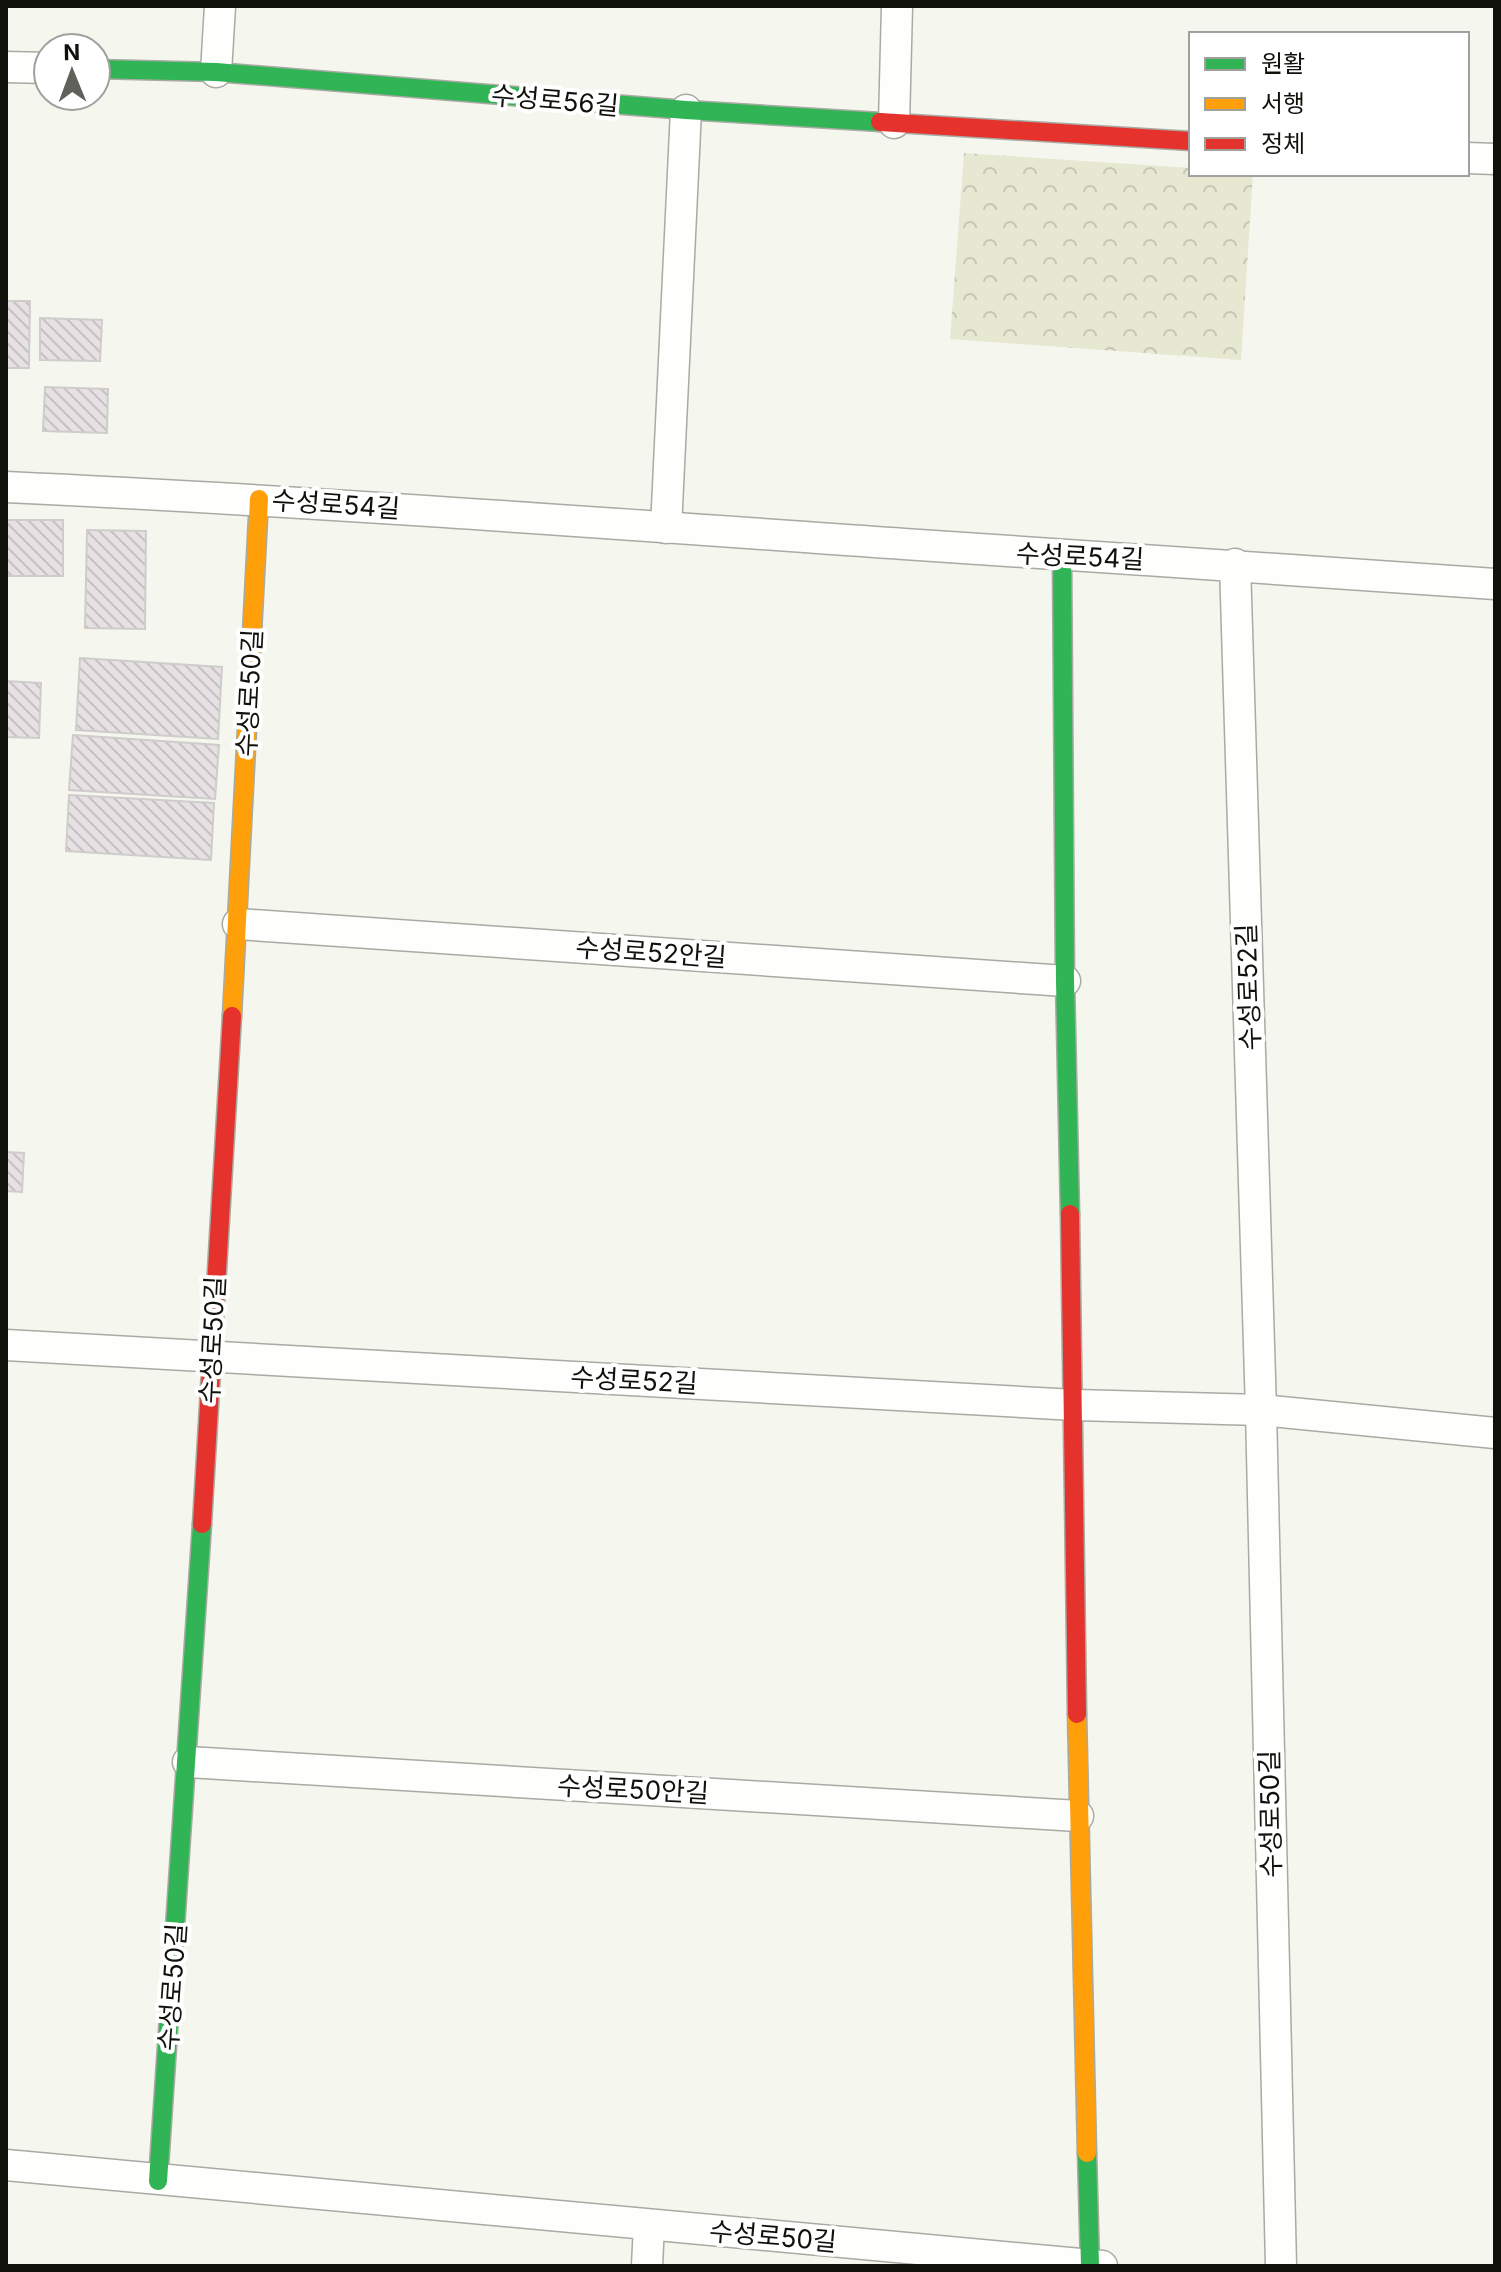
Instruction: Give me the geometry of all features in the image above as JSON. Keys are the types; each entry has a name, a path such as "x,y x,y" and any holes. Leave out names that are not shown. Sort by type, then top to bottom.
{"street":[{"path":"216,72 220,6"},
{"path":"894,123 897,6"},
{"path":"6,67 32,68"},
{"name":"수성로56길","path":"112,69 216,72 686,110 1189,141"},
{"path":"666,528 686,110"},
{"path":"1469,158 1495,159"},
{"name":"수성로54길","path":"6,487 259,499 1495,584"},
{"name":"수성로50길","path":"158,2181 188,1762 238,924 259,499"},
{"path":"1062,555 1065,981 1075,1405 1078,1816 1090,2265"},
{"name":"수성로52길","path":"1235,564 1261,1410"},
{"name":"수성로52안길","path":"238,924 1065,981"},
{"name":"수성로52길","path":"6,1345 1075,1405 1261,1410 1495,1433"},
{"name":"수성로50길","path":"1261,1410 1281,2266"},
{"name":"수성로50안길","path":"188,1762 1078,1816"},
{"name":"수성로50길","path":"6,2165 1102,2266"},
{"path":"647,2266 649,2225"}],"green space":[{"path":"964,153 1189,168 1189,176 1253,176 1241,360 950,339"}],"building":[{"path":"6,301 30,301 29,368 6,368"},
{"path":"40,318 102,320 100,361 40,360"},
{"path":"45,387 108,389 107,433 43,431"},
{"path":"6,520 63,520 63,576 6,576"},
{"path":"87,530 146,531 145,629 85,628"},
{"path":"80,658 222,667 218,739 76,730"},
{"path":"6,681 41,683 39,738 6,737"},
{"path":"73,735 219,745 215,799 69,790"},
{"path":"69,795 214,803 211,860 66,851"},
{"path":"6,1152 24,1153 22,1192 6,1191"}],"traffic: fast":[{"path":"112,69 216,72 686,110 880,122"},
{"path":"1062,555 1070,1214"},
{"path":"158,2181 202,1524"},
{"path":"1087,2153 1090,2265"}],"traffic: slow":[{"path":"232,1016 259,499"},
{"path":"1077,1714 1087,2153"}],"traffic: jam":[{"path":"880,122 1189,141"},
{"path":"202,1524 232,1016"},
{"path":"1070,1214 1077,1714"}]}
